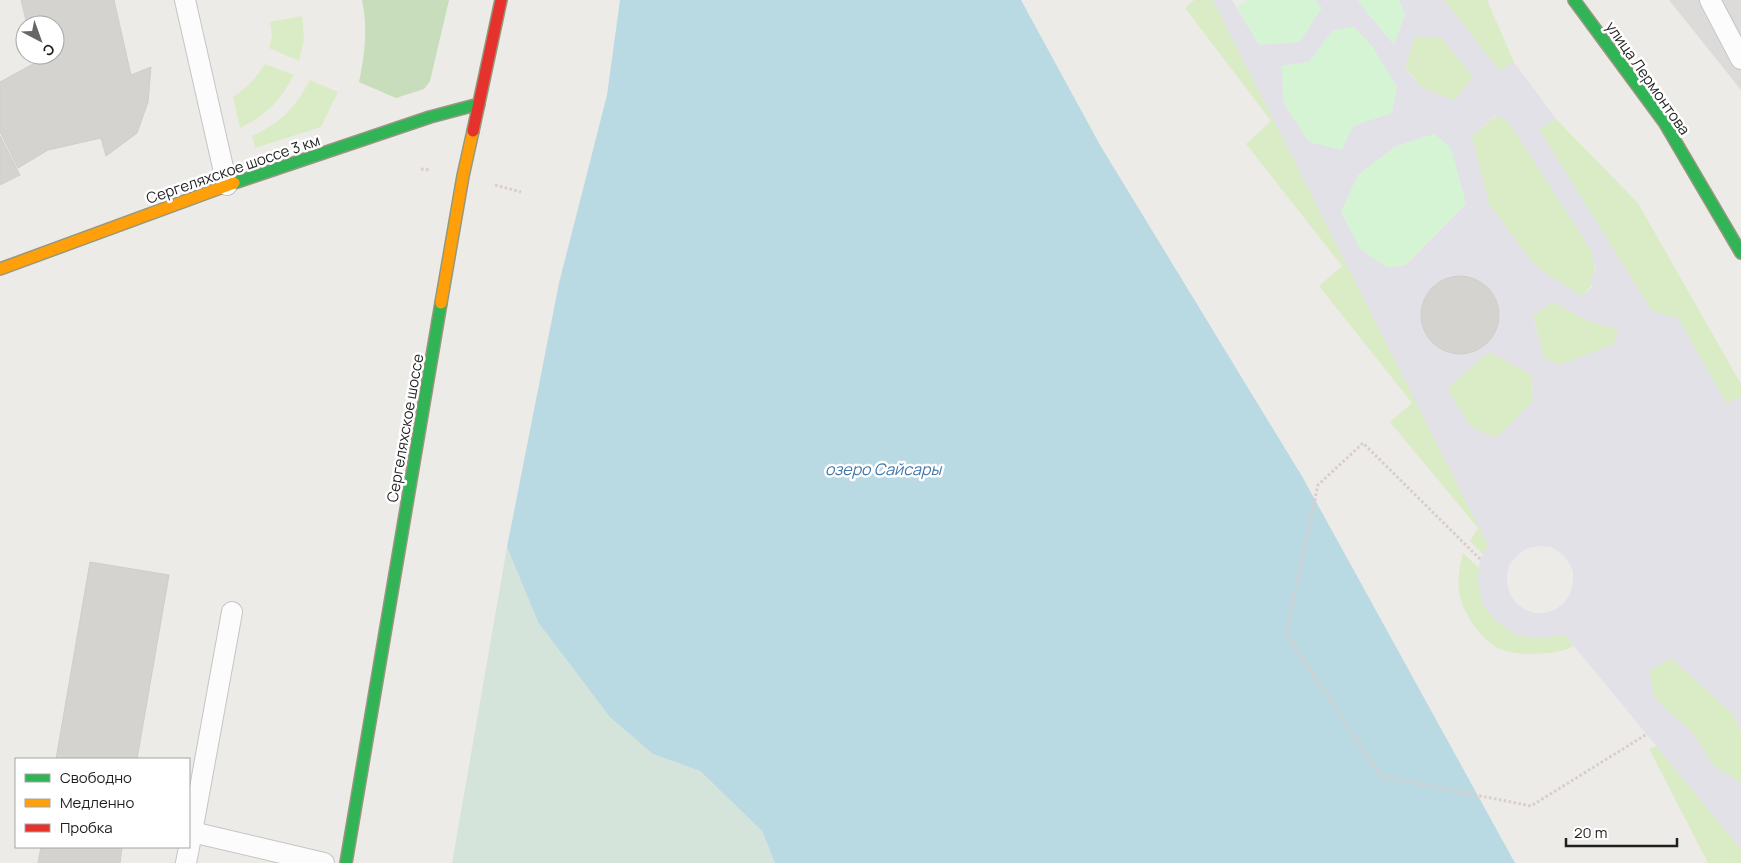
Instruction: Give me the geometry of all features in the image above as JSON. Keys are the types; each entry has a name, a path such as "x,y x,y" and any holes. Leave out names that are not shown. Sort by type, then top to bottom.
{"main road":[{"name":"Сергеляхское шоссе","path":"346,863 463,176 501,0"},
{"name":"улица Лермонтова","path":"1574,0 1664,122 1741,253"},
{"name":"Сергеляхское шоссе 3 км","path":"0,269 227,185 430,117 479,104"}],"lane":[{"path":"185,0 227,185"},
{"path":"1710,0 1741,59"},
{"path":"190,842 232,612"},
{"path":"192,832 324,863"},
{"path":"186,863 189,848"}],"path":[{"path":"1480,559 1364,443 1318,485 1286,633 1380,776 1530,806 1647,734"}],"shaded area":[{"path":"1213,0 1232,0 1259,45 1300,42 1322,8 1315,0 1357,0 1394,45 1405,14 1399,0 1444,0 1500,71 1514,62 1556,119 1539,129 1652,311 1678,318 1727,404 1741,396 1741,731 1733,714 1671,658 1649,671 1655,699 1692,732 1714,766 1741,783 1741,849 1564,634 1543,638 1518,636 1497,622 1483,605 1478,584 1480,559 1488,545","holes":["1354,27 1372,46 1397,87 1392,113 1353,126 1342,150 1309,142 1283,102 1282,66 1309,62 1333,30","1415,36 1442,38 1473,77 1455,100 1422,88 1405,68","1496,115 1508,121 1591,250 1596,272 1590,278 1592,287 1581,296 1535,266 1489,204 1472,136","1434,134 1451,148 1466,204 1406,265 1388,268 1360,249 1341,212 1358,175 1396,146","1459,276 1479,280 1489,289 1496,300 1500,313 1498,326 1492,338 1482,348 1470,353 1457,354 1438,348 1425,333 1421,314 1426,295 1440,281","1553,302 1588,321 1618,329 1614,344 1559,365 1544,358 1533,315","1489,352 1532,375 1533,401 1497,438 1471,427 1447,388","1539,546 1551,547 1561,553 1573,571 1573,583 1570,594 1564,603 1556,609 1545,613 1534,613 1524,609 1515,602 1510,594 1507,583 1507,572 1511,562 1528,548"]},
{"path":"1669,0 1741,0 1741,90"},
{"path":"507,547 538,622 653,754 700,771 762,831 775,863 452,863"}],"green space":[{"path":"362,0 449,0 430,81 424,89 396,98 359,82 365,41"},
{"path":"1194,0 1213,0 1489,545 1483,555 1470,541 1478,528 1390,422 1412,403 1319,286 1342,266 1246,144 1271,121 1185,8"},
{"path":"1247,0 1315,0 1322,8 1300,42 1259,45 1237,7"},
{"path":"1357,0 1399,0 1405,14 1394,45"},
{"path":"1444,0 1487,0 1514,62 1500,71"},
{"path":"302,16 304,39 299,61 269,48 272,36 270,22"},
{"path":"1354,27 1372,46 1397,87 1392,113 1353,126 1343,151 1309,142 1283,102 1282,66 1309,62 1333,30"},
{"path":"1415,36 1442,38 1473,77 1455,100 1422,88 1405,67"},
{"path":"265,64 294,75 272,106 258,118 240,128 233,97 251,82"},
{"path":"310,80 338,92 321,127 255,148 252,136 286,114 293,107"},
{"path":"1497,115 1508,121 1591,250 1595,270 1594,280 1581,296 1535,266 1489,204 1472,136"},
{"path":"1556,119 1638,203 1741,384 1741,396 1727,404 1678,319 1652,312 1538,129"},
{"path":"1434,134 1451,148 1466,204 1406,265 1388,268 1360,249 1341,212 1358,175 1396,146"},
{"path":"1553,302 1588,321 1618,329 1614,345 1559,365 1544,358 1533,314"},
{"path":"1489,352 1532,375 1533,401 1497,438 1471,428 1447,388"},
{"path":"1463,553 1479,568 1478,584 1543,638 1564,634 1574,646 1554,652 1523,654 1505,651 1490,643 1477,630 1460,598 1458,586"},
{"path":"1671,658 1733,714 1741,731 1741,783 1714,766 1692,732 1655,699 1649,671"},
{"path":"1656,746 1741,849 1741,863 1708,863 1649,749"}],"water":[{"name":"озеро Сайсары","path":"620,0 1021,0 1100,145 1303,478 1515,863 775,863 762,831 700,771 653,754 610,717 538,622 507,547 559,283 607,95"}],"building":[{"path":"21,0 114,0 131,75 151,67 148,102 137,133 106,156 101,138 48,150 18,168 0,132 0,82 31,65 65,65 65,15 25,15"},
{"path":"0,136 20,175 0,185"},
{"path":"1460,276 1475,279 1487,288 1496,300 1499,315 1496,330 1487,342 1475,351 1460,354 1445,351 1433,342 1424,330 1421,315 1424,300 1433,288 1445,279"},
{"path":"90,562 169,575 137,758 56,758"},
{"path":"41,848 122,848 120,863 38,863"}],"traffic: fast":[{"path":"1574,0 1664,122 1741,253"},
{"path":"234,183 430,117 479,104"},
{"path":"346,863 441,303"}],"traffic: slow":[{"path":"441,303 463,176 473,131"},
{"path":"0,269 234,183"}],"traffic: jam":[{"path":"473,131 501,0"}]}
